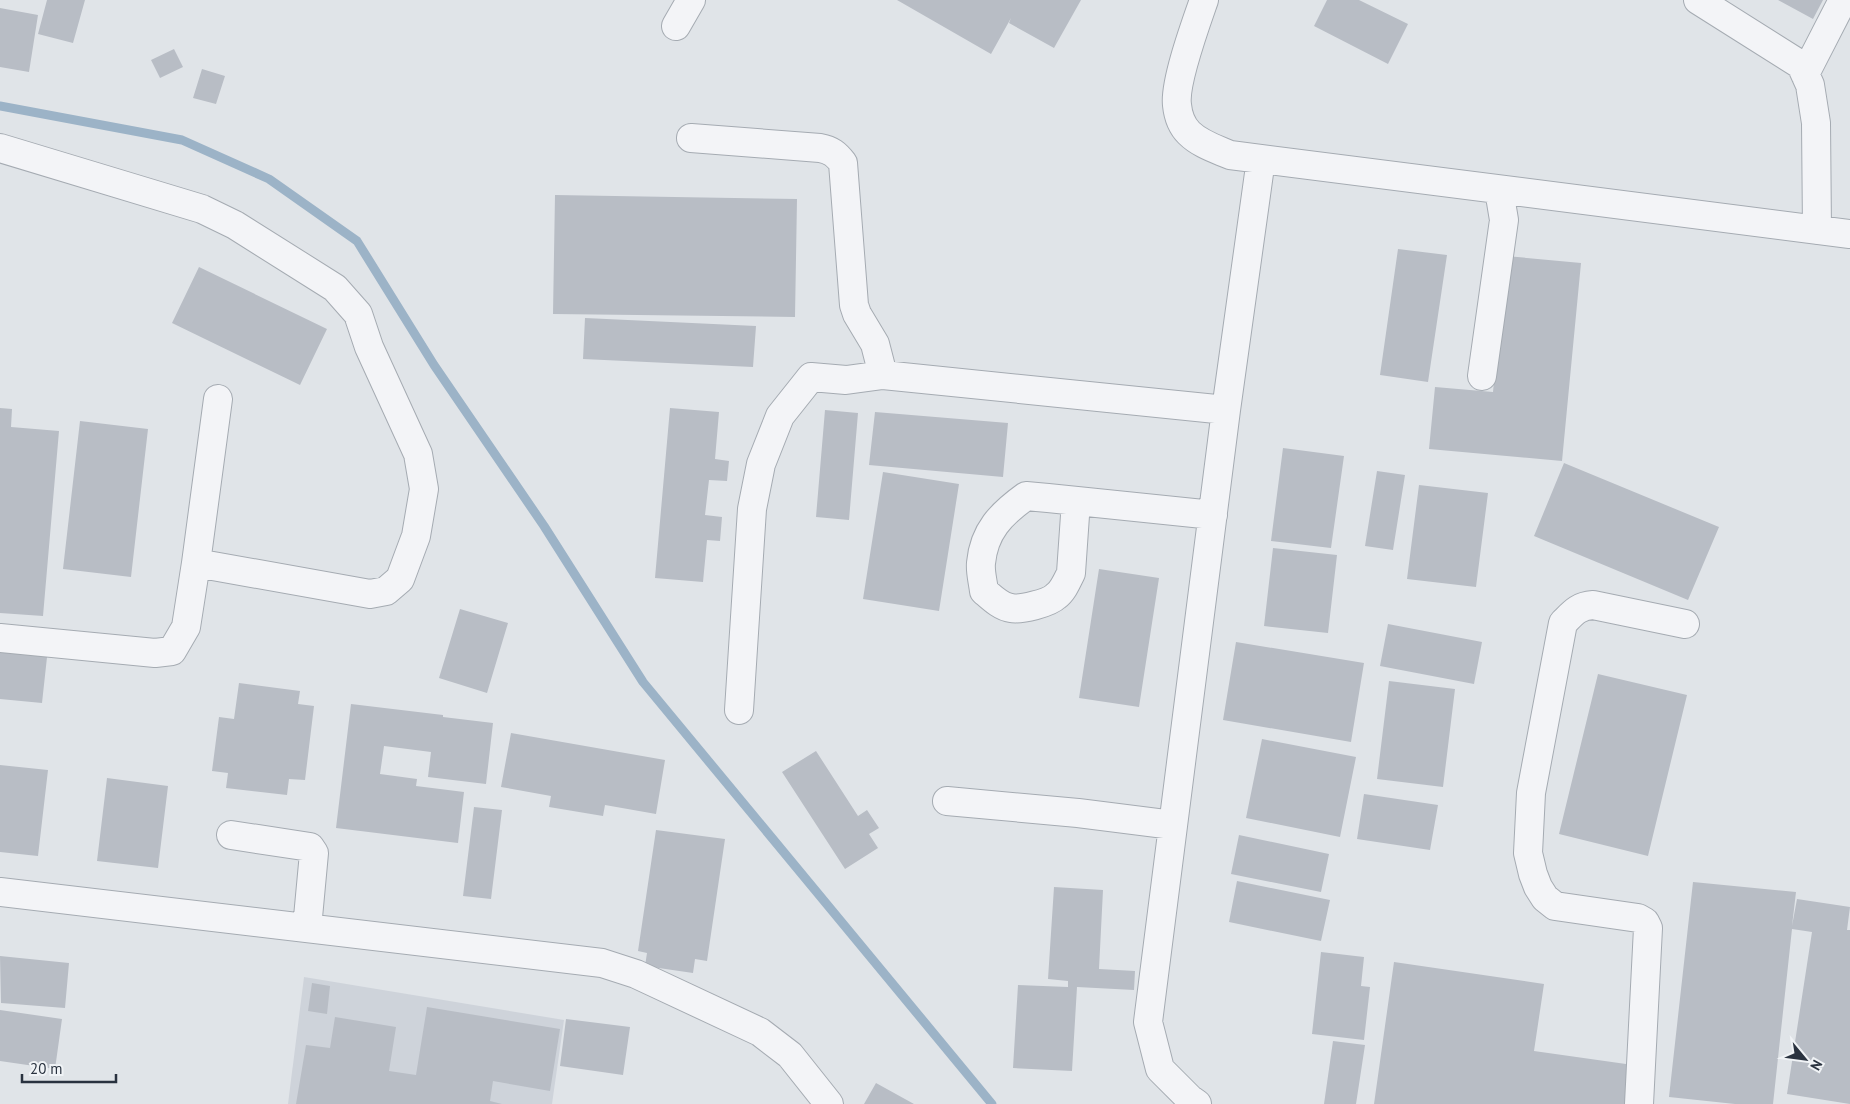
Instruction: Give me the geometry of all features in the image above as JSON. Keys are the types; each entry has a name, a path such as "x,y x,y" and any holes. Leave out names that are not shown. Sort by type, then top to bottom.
{"street":[{"path":"676,26 691,0"},
{"path":"1204,0 1180,77 1176,104 1181,122 1188,132 1199,141 1230,155 1850,234"},
{"path":"1698,0 1801,65 1810,85 1816,123 1817,230"},
{"path":"1805,74 1844,0"},
{"path":"692,138 820,148 831,150 837,154 843,163 854,305 857,314 875,344 883,375"},
{"path":"0,148 202,209 236,225 335,288 358,314 369,347 418,454 424,489 416,536 400,579 386,590 370,594 196,563"},
{"path":"1198,1104 1190,1100 1160,1069 1148,1022 1226,410 1261,159"},
{"path":"1482,376 1504,220 1499,190"},
{"path":"739,710 752,509 761,464 780,416 811,377 846,380 883,375 1226,410"},
{"path":"0,638 155,653 172,652 186,627 218,399"},
{"path":"1076,501 1213,515"},
{"path":"1639,1104 1648,928 1646,922 1638,918 1555,906 1545,898 1533,874 1528,853 1531,793 1563,623 1572,613 1581,606 1593,605 1685,624"},
{"path":"947,801 1173,824"},
{"path":"231,835 310,847 314,853 307,928"},
{"path":"0,892 602,963 636,974 760,1032 790,1055 829,1104"}],"shaded area":[{"path":"304,977 564,1020 552,1104 288,1104"}],"building":[{"path":"47,0 85,0 73,43 38,34"},
{"path":"897,0 1081,0 1054,48 1009,23 1011,18 991,54"},
{"path":"1327,0 1359,0 1408,24 1388,64 1314,26"},
{"path":"1778,0 1823,0 1813,19"},
{"path":"0,8 38,15 29,72 0,67"},
{"path":"174,49 183,67 160,78 151,60"},
{"path":"202,69 225,76 216,104 193,98"},
{"path":"555,195 797,199 795,317 553,314"},
{"path":"1398,249 1447,255 1428,382 1380,375"},
{"path":"1506,256 1581,263 1562,461 1429,449 1435,387 1493,392"},
{"path":"199,267 327,329 300,385 172,323"},
{"path":"585,318 756,326 753,367 583,359"},
{"path":"0,408 12,409 11,427 59,431 43,616 0,613"},
{"path":"670,408 719,412 715,459 729,461 727,481 709,480 705,515 722,517 720,541 707,540 703,582 655,578"},
{"path":"825,410 858,413 849,520 816,517"},
{"path":"875,412 1008,423 1003,477 869,465"},
{"path":"80,421 148,429 131,577 63,569"},
{"path":"1283,448 1344,456 1331,548 1271,541"},
{"path":"1564,463 1719,527 1688,600 1534,536"},
{"path":"1377,471 1405,475 1393,550 1365,546"},
{"path":"883,472 959,484 939,611 863,599"},
{"path":"1419,485 1488,493 1476,587 1407,579"},
{"path":"1273,548 1337,555 1328,633 1264,626"},
{"path":"1099,569 1159,578 1139,707 1079,698"},
{"path":"460,609 508,623 487,693 439,678"},
{"path":"1388,624 1482,642 1474,684 1380,666"},
{"path":"1236,642 1364,663 1351,742 1223,720"},
{"path":"0,644 48,648 42,703 0,699"},
{"path":"1598,674 1687,695 1648,856 1559,834"},
{"path":"1389,681 1455,689 1443,787 1377,779"},
{"path":"239,683 300,691 298,704 314,706 305,780 289,779 287,795 226,788 228,773 212,771 219,717 234,719"},
{"path":"351,704 493,723 486,784 428,777 431,752 384,746 380,774 417,779 416,786 464,792 458,843 336,828"},
{"path":"511,733 665,760 656,814 605,805 603,816 549,807 551,796 501,787"},
{"path":"1262,739 1356,757 1340,837 1246,818"},
{"path":"816,751 858,816 867,810 879,828 869,834 878,848 845,869 782,772"},
{"path":"0,765 48,770 38,856 0,852"},
{"path":"107,778 168,786 158,868 97,861"},
{"path":"1364,794 1438,805 1430,850 1357,839"},
{"path":"474,807 502,810 491,899 463,896"},
{"path":"656,830 725,839 707,961 695,959 693,973 645,966 647,953 638,951"},
{"path":"1239,835 1329,854 1321,892 1231,874"},
{"path":"1237,881 1330,900 1321,941 1229,922"},
{"path":"1693,882 1796,892 1792,926 1797,899 1850,907 1847,930 1850,930 1850,1104 1787,1094 1812,932 1792,929 1773,1104 1735,1104 1669,1097"},
{"path":"1054,887 1103,890 1099,969 1135,971 1134,990 1077,987 1072,1071 1013,1068 1018,985 1068,987 1068,981 1048,979"},
{"path":"1321,952 1364,957 1361,986 1370,987 1364,1040 1312,1034"},
{"path":"0,956 69,963 65,1008 1,1003"},
{"path":"1394,962 1544,984 1534,1051 1633,1065 1627,1104 1374,1104"},
{"path":"312,983 330,986 327,1014 308,1011"},
{"path":"427,1007 560,1029 550,1091 493,1081 490,1101 502,1104 296,1104 306,1045 330,1048 335,1017 396,1027 389,1071 416,1075"},
{"path":"0,1010 62,1019 55,1069 0,1061"},
{"path":"566,1019 630,1027 623,1075 560,1066"},
{"path":"1333,1041 1365,1045 1356,1104 1324,1104"},
{"path":"876,1083 914,1104 864,1104"}],"waterway":[{"path":"0,106 182,140 269,179 357,241 434,365 544,526 643,682 992,1104"}]}
